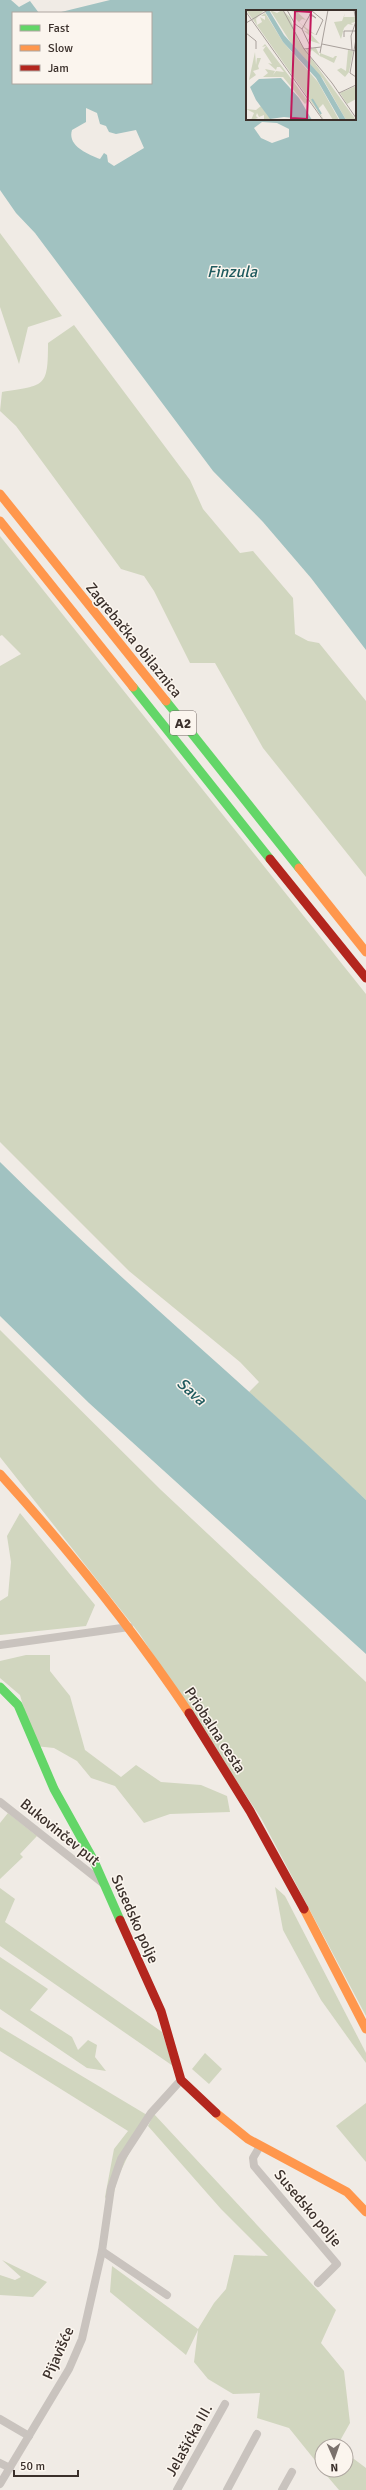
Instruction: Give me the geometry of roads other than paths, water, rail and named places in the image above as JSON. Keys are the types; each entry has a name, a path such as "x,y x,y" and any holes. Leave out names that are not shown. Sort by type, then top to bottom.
{"main road":[{"name":"Zagrebačka obilaznica","path":"0,494 366,952"},
{"name":"Zagrebačka obilaznica","path":"0,521 366,978"},
{"name":"Priobalna cesta","path":"0,1474 79,1563 129,1627 182,1702 232,1781 305,1911 366,2029"},
{"name":"Susedsko polje","path":"0,1687 18,1706 54,1790 94,1861 158,2004 181,2080 226,2122 260,2146 346,2192 366,2212"}],"street":[{"path":"0,1645 129,1627"},
{"name":"Bukovinčev put","path":"0,1802 104,1884"},
{"name":"Pijavišće","path":"0,2484 70,2369 82,2339 102,2251 111,2188 121,2159 151,2113 181,2080"},
{"name":"Susedsko polje","path":"260,2146 253,2158 254,2166 337,2264 318,2283"},
{"path":"102,2251 167,2295"},
{"name":"Jelašićka III.","path":"177,2490 225,2404"},
{"path":"0,2419 29,2436"},
{"path":"228,2490 257,2434"},
{"path":"0,2463 10,2468"},
{"path":"282,2490 292,2472"}],"water":[{"name":"Finzula","path":"0,0 11,0 19,7 30,1 38,12 12,12 12,84 152,84 152,12 61,12 110,0 366,0 366,650 311,578 263,522 213,471 35,233 16,213 0,190","holes":["86,108 97,113 100,124 106,126 109,132 116,134 136,130 144,148 114,166 108,162 107,155 104,153 100,159 80,149 75,145 71,136 72,130 86,122","262,122 277,123 289,129 289,137 272,143 261,138 254,128"]},
{"name":"Sava","path":"0,1162 90,1248 321,1457 366,1500 366,1654 89,1403 0,1316"}]}
